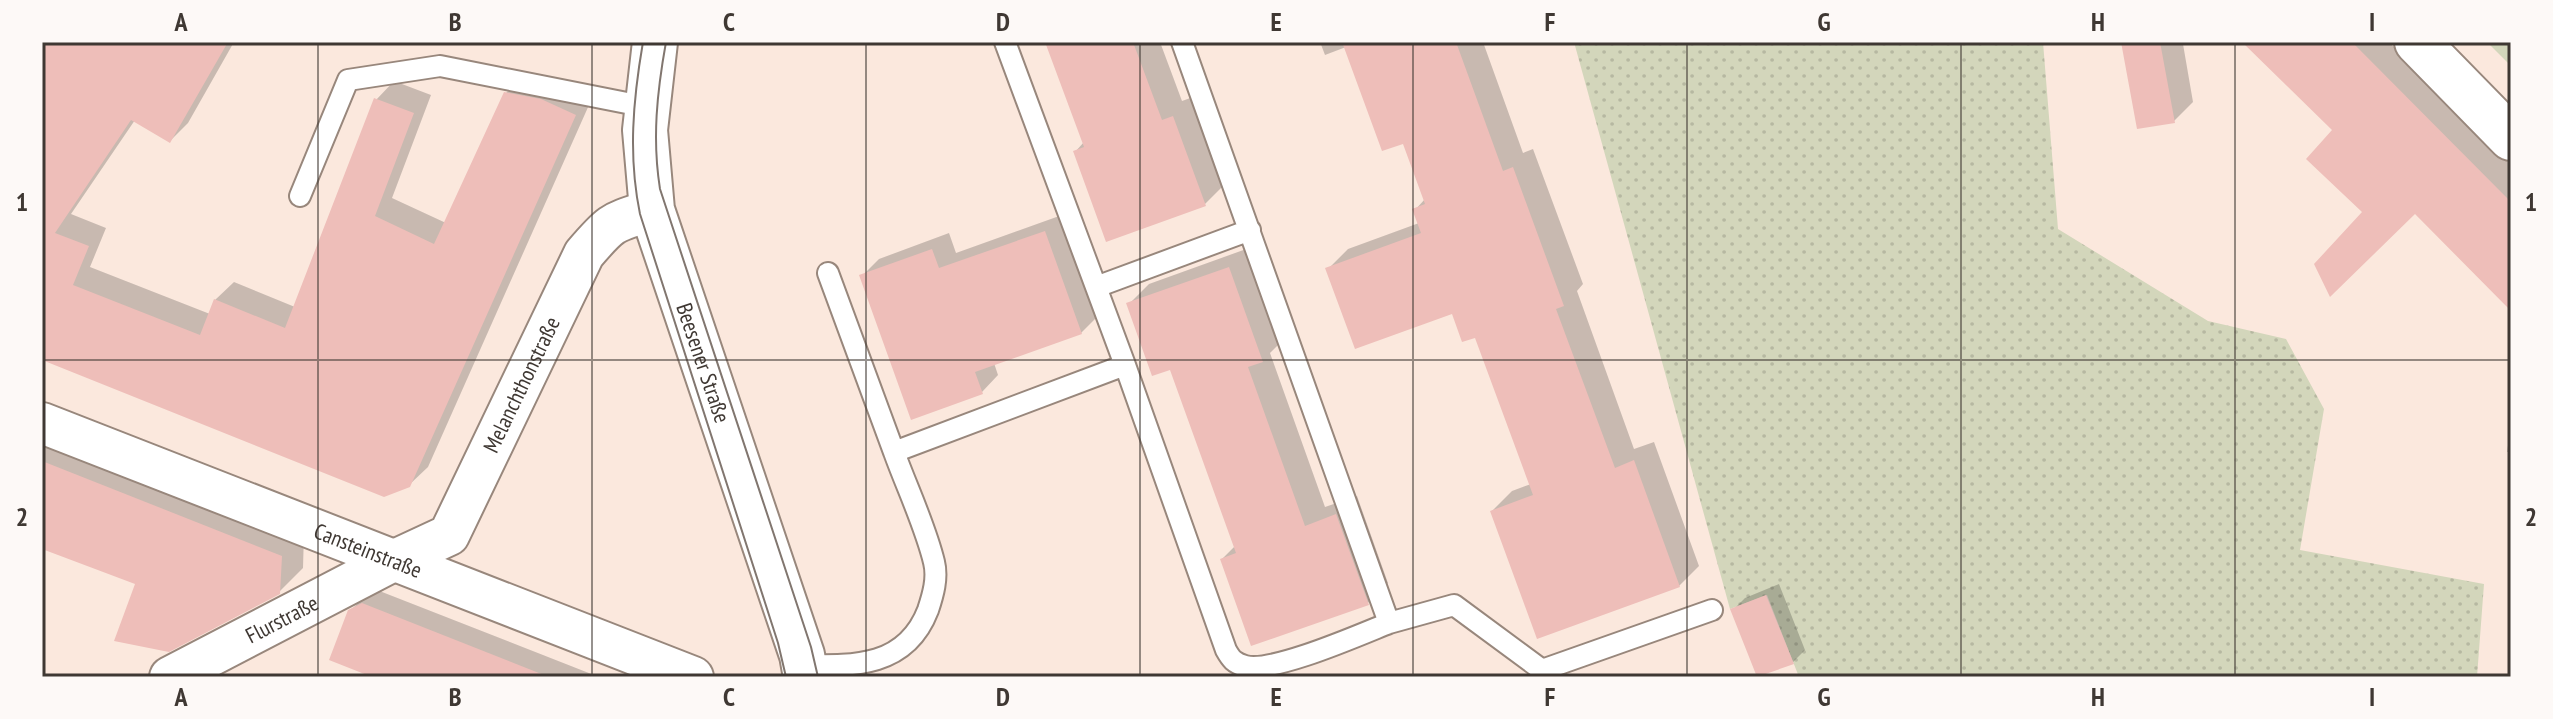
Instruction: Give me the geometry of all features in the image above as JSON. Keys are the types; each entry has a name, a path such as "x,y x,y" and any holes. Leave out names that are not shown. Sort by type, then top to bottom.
{"street":[{"name":"Beesener Straße","path":"655,42 647,107 646,153 652,210 805,671"},
{"path":"2417,42 2511,138"},
{"name":"Melanchthonstraße","path":"393,561 449,535 584,254 607,226 652,210"},
{"name":"Cansteinstraße","path":"42,423 693,677"},
{"name":"Flurstraße","path":"170,677 393,561"}],"lane":[{"path":"1005,42 1232,661 1244,666 1268,667 1389,623 1454,605 1543,673 1712,610"},
{"path":"1182,42 1389,623"},
{"path":"300,196 348,80 440,66 647,107"},
{"path":"1096,287 1250,230"},
{"path":"805,671 866,663 890,654 903,645 924,620 934,588 934,562 828,273"},
{"path":"894,452 1125,365"}],"green space":[{"path":"1574,42 2043,42 2058,229 2208,321 2286,339 2324,409 2300,550 2484,584 2477,677 1799,677 1767,595 1730,609"},
{"path":"2487,42 2511,42 2511,66"}],"building":[{"path":"42,42 228,42 170,143 131,120 55,233 89,246 73,285 200,335 214,299 285,328 374,98 414,113 375,216 434,244 504,92 541,99 576,115 410,487 384,497 42,360"},
{"path":"1045,42 1133,42 1162,120 1173,116 1206,206 1106,242 1073,151 1084,147"},
{"path":"1342,42 1456,42 1503,171 1513,167 1564,306 1556,309 1615,468 1634,460 1680,587 1537,639 1490,511 1533,495 1475,338 1462,342 1452,314 1355,349 1325,268 1421,233 1412,209 1425,204 1403,144 1382,151"},
{"path":"2121,42 2160,42 2175,123 2137,129"},
{"path":"2242,42 2352,42 2511,202 2511,311 2415,214 2330,297 2314,264 2362,212 2306,159 2332,130"},
{"path":"1045,231 1082,334 975,372 983,394 911,420 859,275 932,249 939,268"},
{"path":"1229,267 1263,362 1248,367 1305,526 1336,514 1369,605 1251,646 1220,559 1236,553 1170,370 1152,376 1126,303"},
{"path":"42,461 282,556 280,594 169,652 114,641 135,584 42,549"},
{"path":"1766,595 1794,664 1757,677 1730,609"},
{"path":"362,603 544,675 372,677 329,660 348,610"}],"tram line":[{"path":"643,42 633,128 634,171 640,214 778,643 786,677"},
{"path":"666,42 657,116 656,152 660,189 811,647 818,677"}]}
